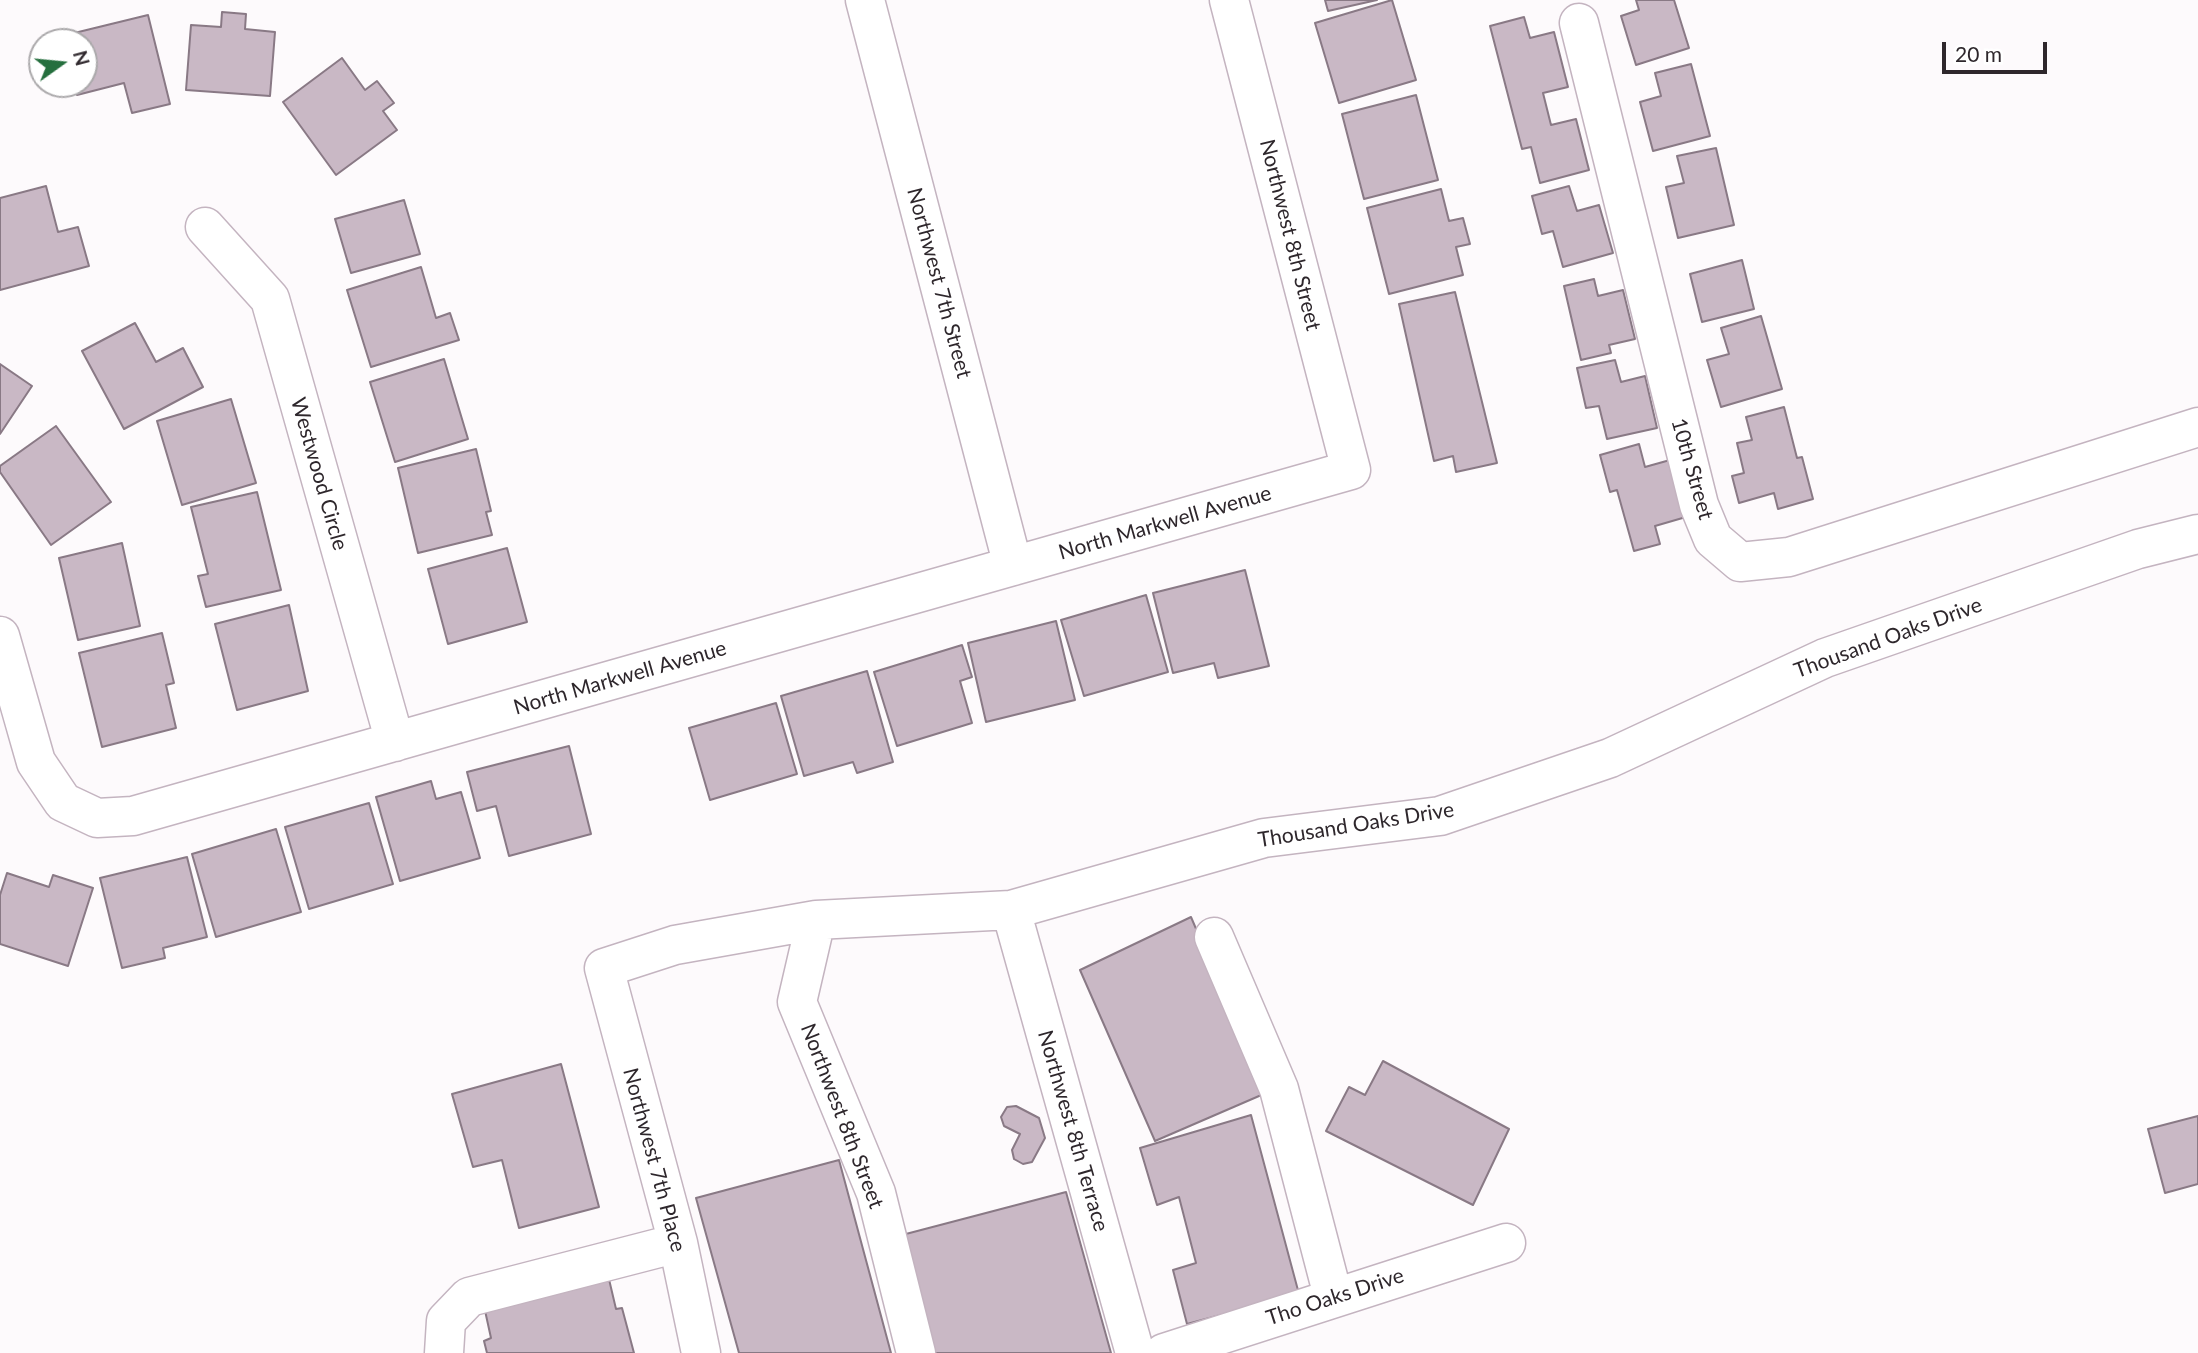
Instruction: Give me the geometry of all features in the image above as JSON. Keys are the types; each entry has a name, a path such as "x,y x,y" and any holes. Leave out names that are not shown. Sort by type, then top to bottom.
{"street":[{"name":"Northwest 7th Street","path":"865,0 1013,566"},
{"name":"Northwest 8th Street","path":"1230,0 1351,470"},
{"name":"10th Street","path":"1578,23 1699,505 1713,539 1740,562 1789,557 2198,428"},
{"name":"Westwood Circle","path":"205,227 270,299 395,742"},
{"name":"North Markwell Avenue","path":"0,636 36,762 63,802 97,818 133,816 1351,470"},
{"name":"Thousand Oaks Drive","path":"604,968 675,945 816,920 1012,910 1264,838 1440,816 1610,758 1825,658 2138,549 2198,534"},
{"name":"Northwest 8th Terrace","path":"1012,910 1135,1353"},
{"name":"Northwest 8th Street","path":"816,920 797,1002 876,1193 916,1353"},
{"path":"1214,937 1279,1089 1333,1296"},
{"name":"Northwest 7th Place","path":"604,968 678,1243 701,1353"},
{"path":"444,1353 446,1321 469,1297 678,1243"},
{"name":"Tho Oaks Drive","path":"1164,1353 1333,1296 1506,1243"}],"building":[{"path":"1325,0 1377,0 1328,11"},
{"path":"1392,0 1416,80 1339,103 1315,23"},
{"path":"1636,0 1674,0 1689,48 1636,65 1621,16 1639,10"},
{"path":"222,12 246,14 245,29 275,32 270,96 186,90 191,25 221,27"},
{"path":"148,15 170,104 132,113 124,83 98,90 98,28 95,28"},
{"path":"1524,17 1530,38 1554,32 1568,87 1543,93 1551,125 1576,119 1589,170 1540,183 1531,147 1522,149 1490,26"},
{"path":"342,58 365,90 377,81 394,103 383,111 397,130 336,175 283,102"},
{"path":"1691,64 1710,136 1653,151 1640,102 1661,96 1655,73"},
{"path":"1416,95 1438,180 1364,199 1342,114"},
{"path":"1716,148 1734,225 1678,238 1666,187 1684,183 1677,156"},
{"path":"46,186 58,232 78,227 89,266 0,290 0,198"},
{"path":"1569,186 1577,211 1599,205 1613,253 1563,267 1553,231 1542,234 1532,196"},
{"path":"1441,189 1449,221 1463,218 1470,244 1456,247 1463,275 1389,294 1367,208"},
{"path":"404,200 420,254 351,273 335,219"},
{"path":"1742,260 1754,309 1702,322 1690,274"},
{"path":"421,267 436,318 450,313 459,340 371,367 347,290"},
{"path":"1594,279 1598,296 1623,290 1635,339 1609,345 1611,353 1581,360 1564,286"},
{"path":"1455,292 1497,463 1456,472 1453,456 1434,461 1399,304"},
{"path":"1761,316 1782,389 1721,407 1707,360 1729,354 1721,328"},
{"path":"135,323 156,362 183,348 203,387 124,429 82,351"},
{"path":"444,359 468,439 395,462 370,382"},
{"path":"1615,360 1621,382 1645,376 1657,428 1607,439 1599,406 1586,408 1577,368"},
{"path":"0,364 32,386 0,434"},
{"path":"231,399 256,483 182,505 157,421"},
{"path":"1784,407 1797,458 1802,457 1813,499 1778,509 1774,493 1739,503 1732,476 1744,473 1737,443 1752,440 1746,417"},
{"path":"56,426 111,502 51,545 0,472 0,466"},
{"path":"1639,444 1645,467 1670,460 1686,517 1655,526 1660,544 1634,551 1617,490 1610,492 1600,455"},
{"path":"476,449 491,511 486,512 492,535 418,553 398,468"},
{"path":"257,492 281,590 206,607 198,576 208,574 191,507"},
{"path":"122,543 140,626 78,640 59,558"},
{"path":"507,548 527,622 448,644 428,569"},
{"path":"1245,570 1269,666 1218,678 1214,663 1173,673 1153,593"},
{"path":"1146,595 1168,672 1084,696 1061,620"},
{"path":"289,605 308,691 237,710 215,624"},
{"path":"1056,621 1075,700 986,722 968,643"},
{"path":"162,633 174,683 166,685 176,728 102,747 79,653"},
{"path":"962,645 972,677 960,681 972,723 897,746 874,672"},
{"path":"867,671 893,762 857,773 853,762 804,776 781,696"},
{"path":"776,703 797,774 710,800 689,728"},
{"path":"569,746 591,834 509,856 496,806 477,811 467,772"},
{"path":"431,781 436,799 461,792 480,858 400,881 376,797"},
{"path":"369,803 393,884 309,909 285,827"},
{"path":"276,829 301,912 216,937 192,854"},
{"path":"187,857 207,937 163,948 165,958 122,968 100,878"},
{"path":"7,873 49,887 53,875 93,888 68,966 0,944 0,895"},
{"path":"1191,917 1266,1093 1155,1141 1080,970"},
{"path":"1383,1061 1509,1129 1473,1205 1326,1131 1349,1087 1365,1095"},
{"path":"561,1064 599,1207 519,1228 502,1160 473,1167 452,1094"},
{"path":"1016,1106 1039,1118 1045,1138 1032,1162 1023,1164 1014,1159 1012,1150 1020,1134 1004,1126 1001,1117 1007,1107"},
{"path":"1251,1115 1299,1294 1187,1324 1173,1270 1196,1263 1179,1197 1157,1205 1140,1148"},
{"path":"2198,1116 2198,1184 2165,1193 2148,1129"},
{"path":"839,1160 891,1353 739,1353 696,1198"},
{"path":"1066,1192 1111,1353 934,1353 902,1235"},
{"path":"608,1275 616,1309 622,1308 634,1353 487,1353 484,1341 491,1338 484,1306"}]}
